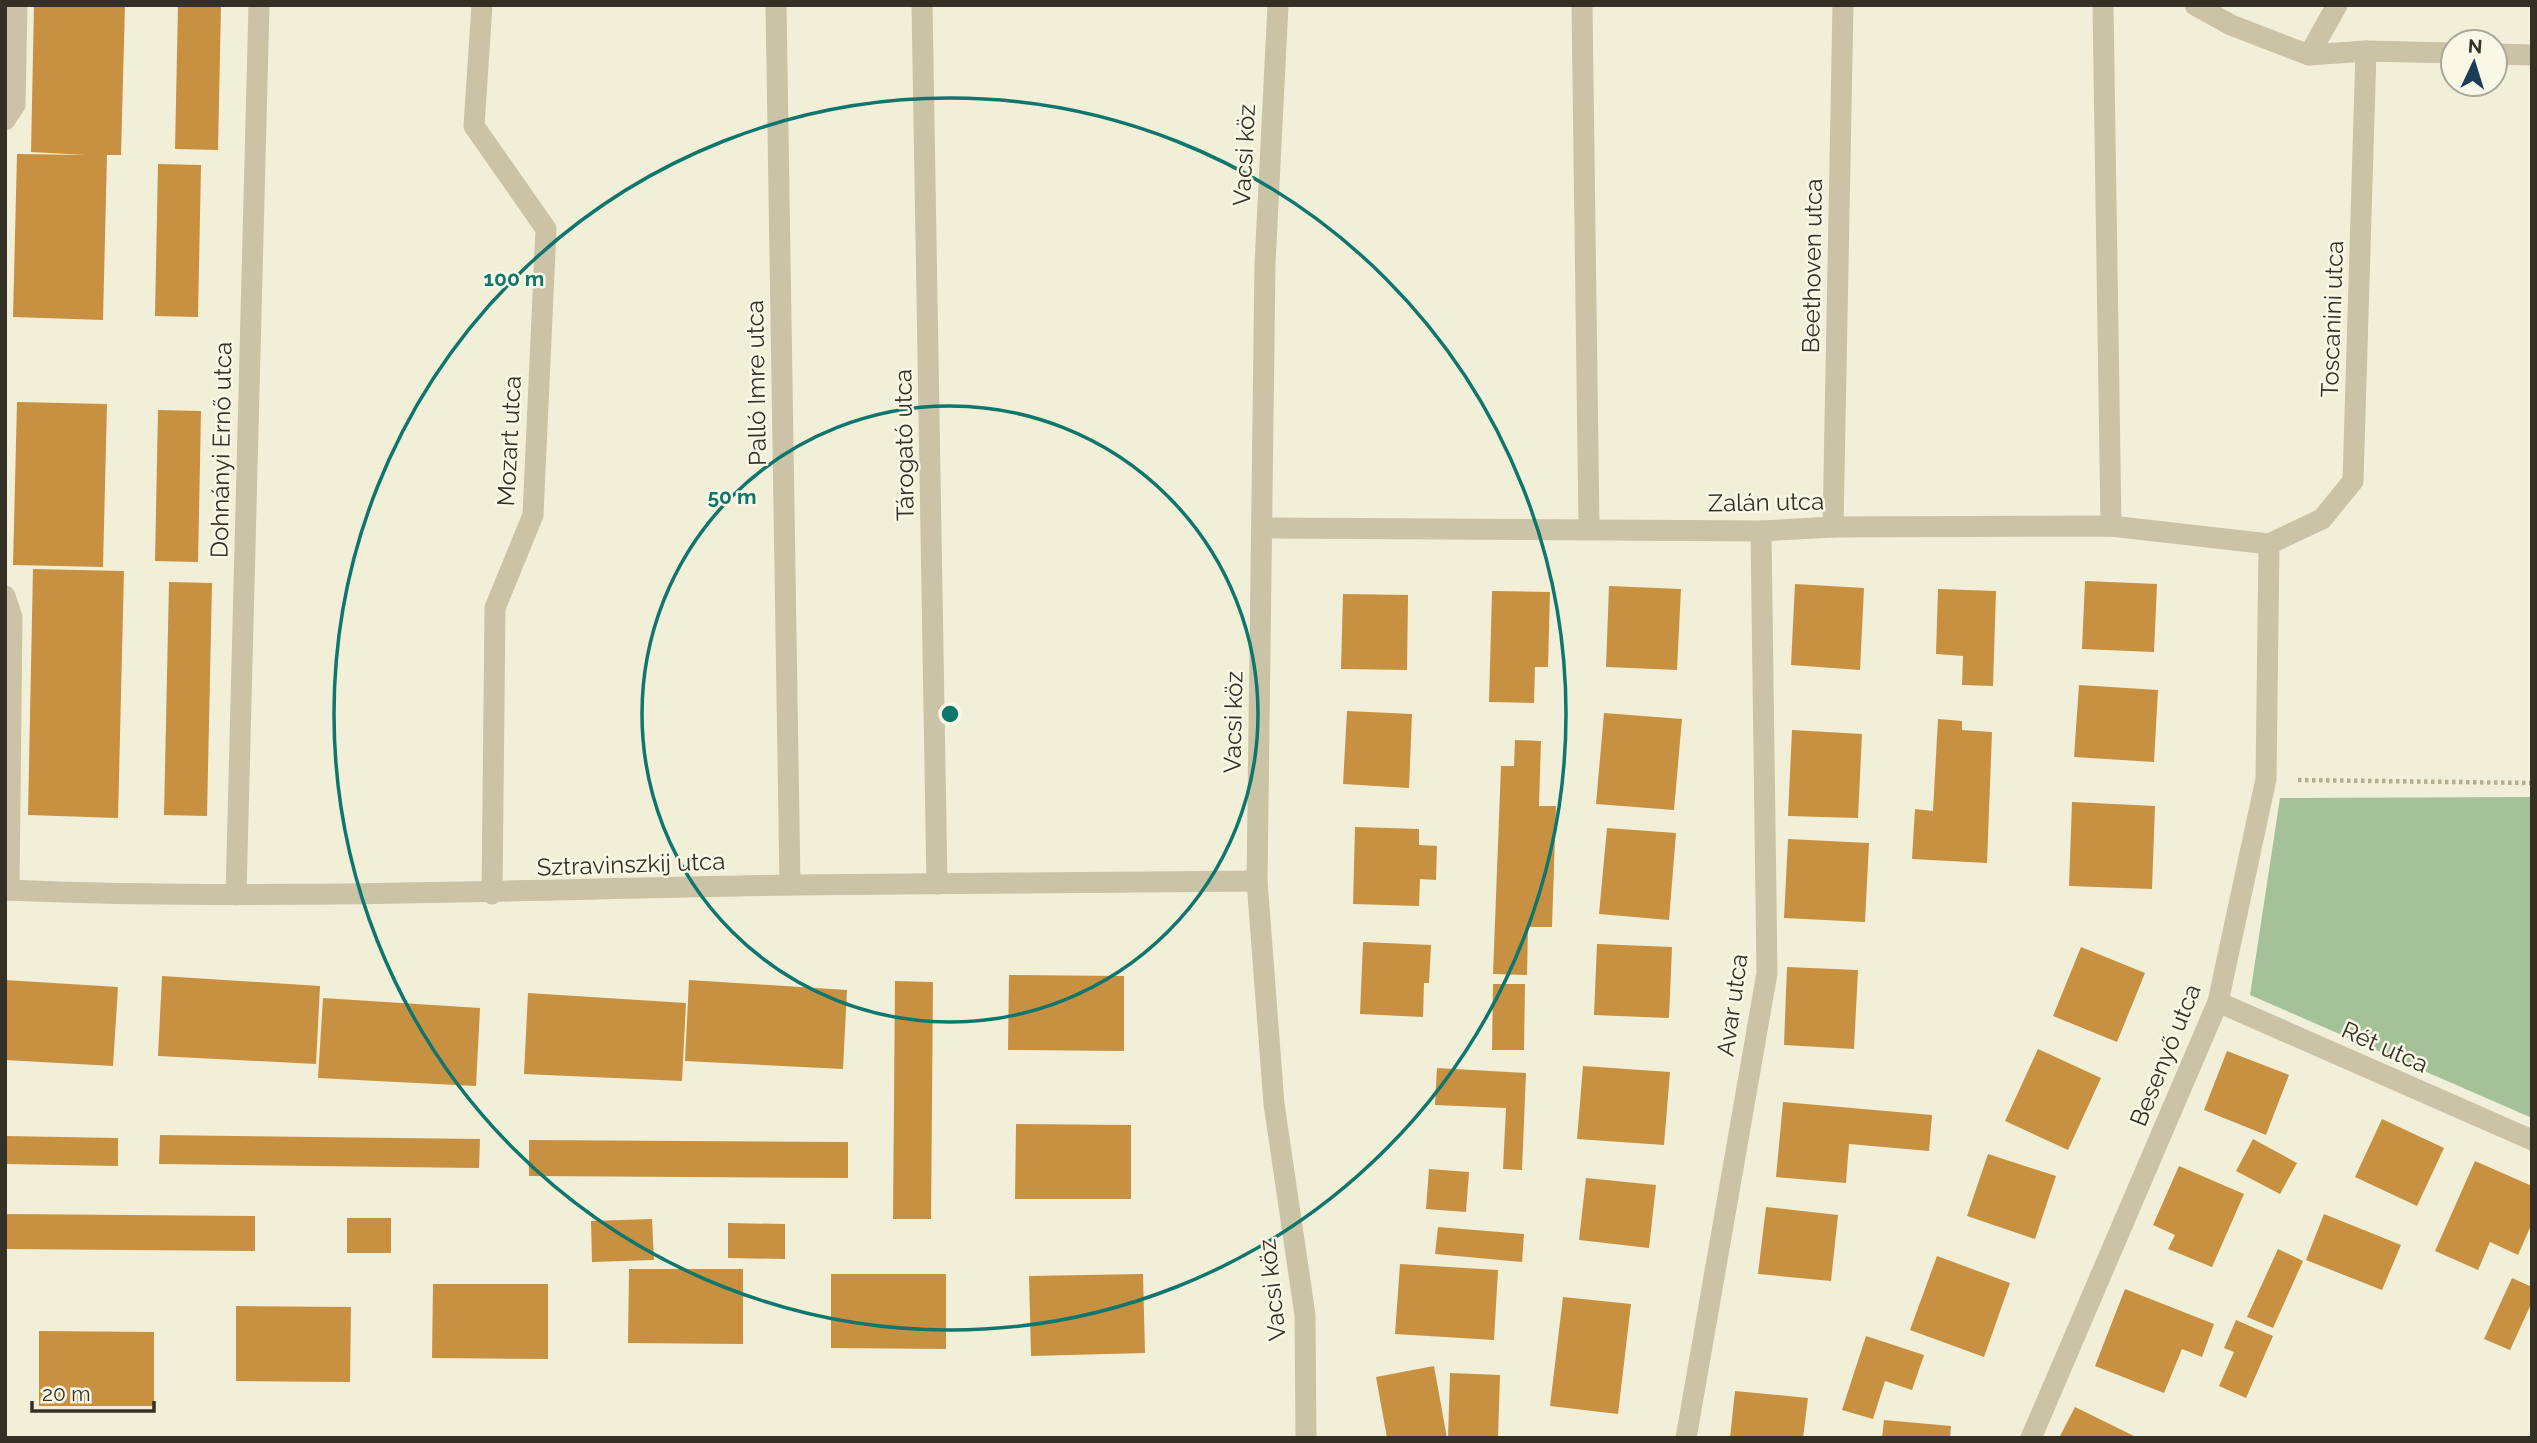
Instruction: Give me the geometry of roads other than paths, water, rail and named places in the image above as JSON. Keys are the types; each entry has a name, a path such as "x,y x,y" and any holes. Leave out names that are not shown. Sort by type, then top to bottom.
{"street":[{"path":"5,120 15,105 16,5"},
{"name":"Dohnányi Ernő utca","path":"236,895 258,5"},
{"name":"Mozart utca","path":"482,5 474,126 546,229 533,515 495,608 492,894"},
{"name":"Palló Imre utca","path":"776,5 790,885"},
{"name":"Tárogató utca","path":"922,5 937,884"},
{"name":"Vacsi köz","path":"1278,5 1265,264 1257,881 1274,1104 1305,1315 1306,1438"},
{"path":"1582,5 1589,528"},
{"name":"Beethoven utca","path":"1833,527 1843,5"},
{"path":"2104,5 2111,527"},
{"path":"2195,5 2231,25 2309,55 2365,51 2439,53"},
{"path":"2309,55 2337,5"},
{"name":"Toscanini utca","path":"2269,544 2322,519 2353,481 2365,51"},
{"path":"2509,54 2532,55"},
{"name":"Zalán utca","path":"1263,528 1760,531 1833,527 2111,527 2269,544"},
{"name":"Avar utca","path":"1686,1438 1767,973 1760,531"},
{"name":"Besenyő utca","path":"2031,1438 2218,1002 2266,779 2269,544"},
{"path":"5,596 12,617 7,890"},
{"name":"Sztravinszkij utca","path":"7,890 236,895 492,894 790,885 1257,881"},
{"name":"Rét utca","path":"2218,1002 2532,1140"}]}
